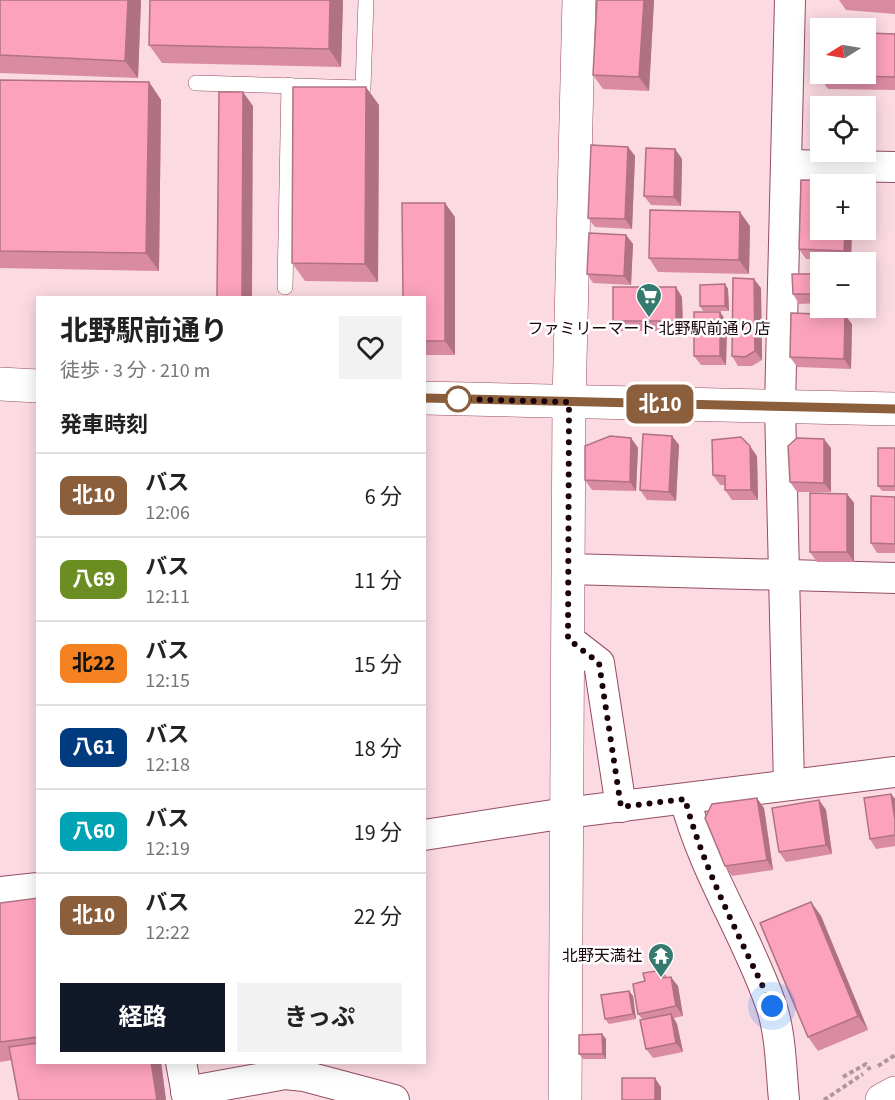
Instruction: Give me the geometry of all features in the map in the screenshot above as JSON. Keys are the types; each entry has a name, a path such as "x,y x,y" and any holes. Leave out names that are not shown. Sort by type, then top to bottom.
{"main road":[{"path":"565,1100 569,402 579,0"},
{"path":"0,384 36,386"},
{"path":"426,398 895,409"},
{"path":"882,1100 895,1093"}],"street":[{"path":"789,785 780,406 790,0"},
{"path":"786,165 895,167"},
{"path":"569,569 895,578"},
{"path":"568,639 599,663 621,807"},
{"path":"426,835 566,813 895,772"},
{"path":"685,799 692,824 712,873 772,1006 784,1100"},
{"path":"0,892 36,888"},
{"path":"182,1064 187,1096 305,1069 394,1100"}],"lane":[{"path":"196,83 363,88 366,0"},
{"path":"285,287 289,85"}],"path":[{"path":"824,1099 895,1055"},
{"path":"843,1077 866,1064 870,1070"}],"building":[{"path":"0,0 128,0 125,61 0,55"},
{"path":"150,0 330,0 329,49 149,45"},
{"path":"597,0 644,0 639,77 593,75"},
{"path":"876,33 895,34 895,77 876,77"},
{"path":"0,80 149,82 146,253 0,251"},
{"path":"293,87 366,87 365,264 292,263"},
{"path":"219,92 243,92 242,296 217,296"},
{"path":"591,145 628,147 625,219 588,218"},
{"path":"646,148 675,149 674,197 644,196"},
{"path":"801,180 810,180 810,240 845,240 844,251 799,249"},
{"path":"402,203 445,203 445,341 426,341 426,296 403,296"},
{"path":"650,210 740,212 739,260 649,258"},
{"path":"589,233 626,235 624,276 587,274"},
{"path":"792,274 810,274 810,294 793,294"},
{"path":"733,278 754,279 755,351 745,357 732,356"},
{"path":"725,284 725,306 700,306 700,285"},
{"path":"613,287 676,287 676,321 613,321"},
{"path":"694,312 720,312 720,356 694,356"},
{"path":"791,313 810,314 810,318 845,318 844,359 790,357"},
{"path":"643,434 672,436 669,492 640,490"},
{"path":"610,436 631,438 630,482 585,480 585,446"},
{"path":"741,437 750,446 751,490 725,490 725,476 713,475 712,440"},
{"path":"797,438 824,439 824,483 790,482 788,446"},
{"path":"878,448 895,448 895,486 878,486"},
{"path":"810,493 847,494 847,552 810,552"},
{"path":"871,496 895,497 895,544 871,543"},
{"path":"891,794 895,835 870,839 864,798"},
{"path":"757,798 767,860 725,866 705,818 712,804"},
{"path":"819,800 826,845 779,852 772,808"},
{"path":"36,898 36,1037 0,1042 0,903"},
{"path":"811,902 858,1016 808,1037 760,923"},
{"path":"662,970 663,978 671,977 676,1006 638,1014 633,984 645,981 643,973"},
{"path":"629,991 633,1014 605,1019 601,995"},
{"path":"671,1014 676,1043 646,1049 640,1020"},
{"path":"602,1034 603,1054 579,1054 579,1035"},
{"path":"36,1043 36,1064 151,1064 157,1100 19,1100 9,1047"},
{"path":"622,1078 655,1078 655,1100 622,1100"}],"bus line":[{"name":"北10","path":"426,398 895,409"}],"place":[{"name":"ファミリーマート 北野駅前通り店","path":"649,319"},
{"name":"北野天満社","path":"661,979"}],"route":[{"path":"458,399 569,402 568,639 599,663 621,807 685,799 692,824 712,873 772,1006"}]}
